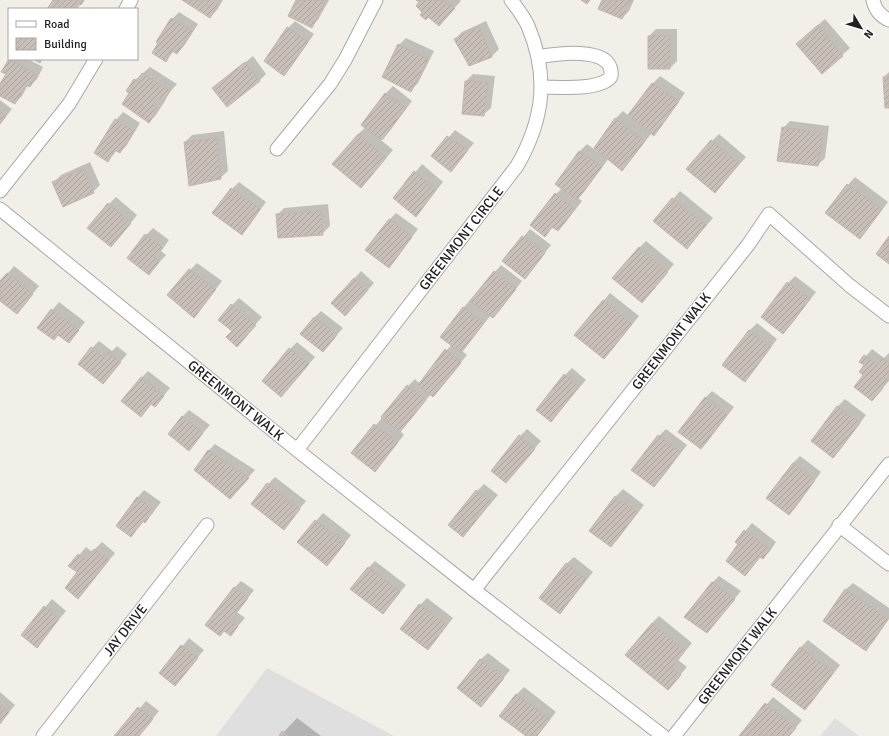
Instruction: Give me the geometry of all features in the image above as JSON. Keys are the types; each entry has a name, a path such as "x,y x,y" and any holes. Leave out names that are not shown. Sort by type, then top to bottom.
{"street":[{"path":"276,149 330,84 345,60 376,0"},
{"name":"GREENMONT CIRCLE","path":"297,450 517,166 527,148 535,128 540,109 542,87 538,57 527,24 511,0"},
{"path":"873,0 876,10 881,16 889,20"},
{"path":"538,57 572,54 596,55 606,62 611,72 611,76 608,81 601,84 575,88 542,87"},
{"path":"0,191 69,104 95,60"},
{"name":"GREENMONT WALK","path":"0,209 297,450 474,590 663,736"},
{"name":"GREENMONT WALK","path":"474,590 748,245 769,214 849,285 889,316"},
{"name":"GREENMONT WALK","path":"674,736 839,525 889,464"},
{"name":"JAY DRIVE","path":"42,736 207,525"},
{"path":"839,525 889,564"}],"shaded area":[{"path":"267,668 394,736 216,736"},
{"path":"835,718 859,736 820,736"}],"building":[{"path":"53,0 84,0 81,5 79,3 76,8 48,8"},
{"path":"182,0 213,0 218,5 210,18"},
{"path":"296,0 326,0 312,28 288,16"},
{"path":"416,0 444,0 455,8 439,26 428,17 426,20 420,15 422,12 416,6 419,2"},
{"path":"581,0 590,0 587,4"},
{"path":"602,0 631,0 622,19 598,9"},
{"path":"171,18 192,31 177,54 172,51 166,62 152,53 158,43 156,42"},
{"path":"818,25 843,56 822,74 796,44"},
{"path":"287,27 308,42 284,76 264,61"},
{"path":"479,27 492,57 469,66 454,39"},
{"path":"670,35 670,69 648,69 648,36"},
{"path":"398,44 428,59 411,92 382,77"},
{"path":"8,60 11,60 37,75 30,87 26,85 15,104 0,96 0,84 6,74 1,72"},
{"path":"35,60 42,60 40,63"},
{"path":"245,62 260,81 227,107 212,88"},
{"path":"142,73 170,91 164,101 158,98 153,105 158,109 149,123 122,104 129,93 126,91 134,79 137,81"},
{"path":"889,76 889,108 885,108 883,77"},
{"path":"465,81 488,82 484,116 462,114"},
{"path":"652,83 679,101 654,136 628,115"},
{"path":"385,93 406,108 382,140 361,125"},
{"path":"0,112 6,116 0,124"},
{"path":"615,118 645,141 622,171 594,148"},
{"path":"115,119 134,131 120,153 115,150 108,162 94,153"},
{"path":"782,127 823,133 818,166 777,161"},
{"path":"358,134 386,158 361,188 332,164"},
{"path":"447,136 468,150 451,172 431,156"},
{"path":"217,138 221,179 189,186 184,142"},
{"path":"711,140 739,164 715,193 686,169"},
{"path":"579,151 602,167 577,200 555,184"},
{"path":"83,169 94,193 63,207 52,182"},
{"path":"414,171 436,190 416,217 393,198"},
{"path":"847,184 882,209 860,239 825,213"},
{"path":"231,188 260,209 242,235 212,213"},
{"path":"555,193 575,209 558,231 552,227 545,237 530,225"},
{"path":"672,198 706,225 687,249 653,221"},
{"path":"108,203 131,223 111,247 87,228"},
{"path":"321,211 323,235 278,238 276,214"},
{"path":"389,219 412,237 389,268 365,250"},
{"path":"145,234 163,248 154,258 159,262 149,275 127,258"},
{"path":"522,236 545,253 525,279 502,261"},
{"path":"889,236 889,264 876,254"},
{"path":"639,247 668,272 642,303 612,278"},
{"path":"189,269 216,289 194,318 167,295"},
{"path":"494,271 516,289 493,318 470,301"},
{"path":"7,273 33,294 17,314 0,301 0,281"},
{"path":"354,278 368,290 345,316 331,303"},
{"path":"787,282 810,299 783,334 761,317"},
{"path":"603,300 632,324 604,359 574,335"},
{"path":"231,304 256,325 237,347 226,337 232,331 218,320"},
{"path":"463,307 484,323 461,353 440,337"},
{"path":"51,309 79,330 69,343 58,335 54,340 37,328"},
{"path":"314,317 337,335 323,352 300,334"},
{"path":"749,330 771,347 745,382 722,365"},
{"path":"91,347 104,358 109,352 121,362 103,384 78,364"},
{"path":"289,348 309,364 281,397 262,381"},
{"path":"445,349 461,363 433,397 418,385"},
{"path":"864,355 878,365 882,358 889,363 888,379 882,387 883,388 872,401 854,387 863,375 859,372 864,365 859,362"},
{"path":"564,374 579,387 551,422 536,410"},
{"path":"141,377 164,396 155,407 151,404 141,417 121,401"},
{"path":"407,385 426,400 400,432 381,417"},
{"path":"705,397 727,414 701,449 678,432"},
{"path":"837,406 860,423 833,458 811,441"},
{"path":"182,416 203,433 189,451 168,434"},
{"path":"374,424 398,442 375,472 351,453"},
{"path":"519,435 535,449 506,483 491,471"},
{"path":"658,435 680,452 654,487 631,470"},
{"path":"208,450 249,478 230,499 194,470"},
{"path":"793,463 815,480 789,515 766,498"},
{"path":"267,483 300,509 284,530 251,504"},
{"path":"476,490 491,502 463,537 448,525"},
{"path":"615,496 637,512 611,547 589,531"},
{"path":"137,497 154,510 145,523 143,521 131,537 116,526"},
{"path":"315,520 345,543 327,566 297,542"},
{"path":"744,530 770,549 763,559 760,557 745,576 726,561 738,544 735,542"},
{"path":"94,549 109,560 78,599 65,588 77,572 68,566 78,554 85,559"},
{"path":"566,563 586,579 560,614 539,598"},
{"path":"368,567 400,592 383,614 350,589"},
{"path":"712,582 735,599 707,633 684,617"},
{"path":"234,587 248,598 231,620 238,626 231,636 224,631 220,636 205,625"},
{"path":"845,589 888,619 866,651 823,621"},
{"path":"419,604 447,625 428,650 400,629"},
{"path":"44,606 59,619 37,648 21,635"},
{"path":"652,623 685,651 672,667 681,675 668,690 625,655"},
{"path":"181,645 198,658 175,686 159,673"},
{"path":"800,647 834,672 805,710 771,685"},
{"path":"480,659 504,678 481,707 457,688"},
{"path":"516,694 550,719 537,736 526,736 499,716"},
{"path":"765,703 796,728 789,736 739,736"},
{"path":"0,705 9,712 0,724"},
{"path":"138,707 153,719 139,736 114,736"},
{"path":"282,731 288,736 279,736"}]}
